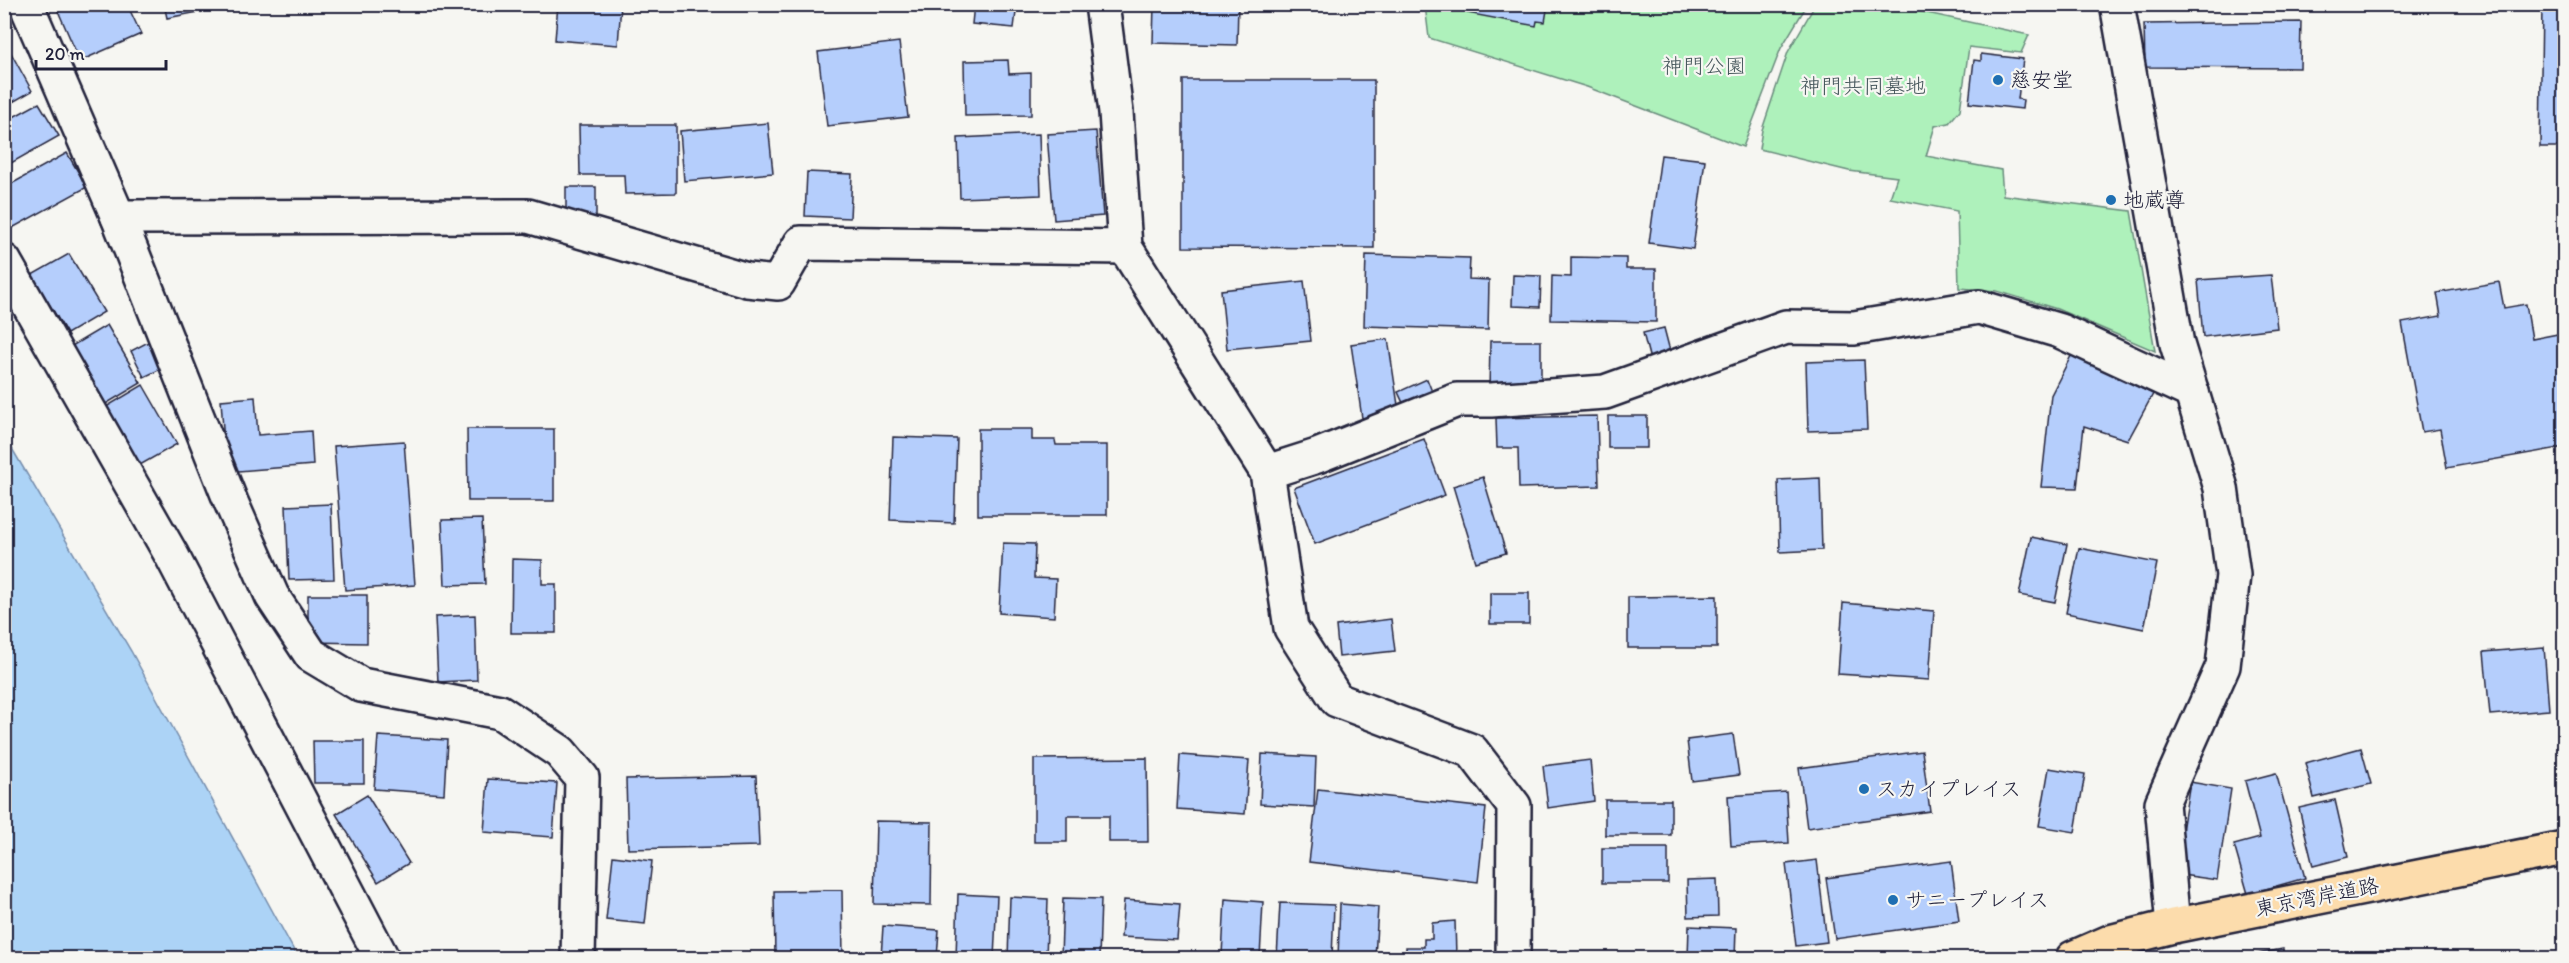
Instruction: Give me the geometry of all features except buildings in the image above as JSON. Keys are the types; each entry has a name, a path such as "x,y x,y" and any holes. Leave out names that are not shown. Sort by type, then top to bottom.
{"highway":[{"name":"東京湾岸道路","path":"2073,958 2110,942 2173,926 2565,848"}],"street":[{"path":"26,4 118,217 231,502 272,596 311,655 361,686 500,712 560,752 582,778 578,958"},
{"path":"1102,4 1116,112 1125,247 1267,472 1291,628 1337,700 1472,751 1514,806 1514,958"},
{"path":"2117,4 2177,344 2221,488 2233,575 2223,666 2162,803 2173,926"},
{"path":"118,217 528,216 747,280 778,283 801,243 1125,247"},
{"path":"4,261 172,556 382,958"},
{"path":"1267,472 1317,456 1457,400 1491,400 1605,392 1786,327 1854,328 1979,307 2060,331 2192,392"}],"green space":[{"name":"神門公園","path":"1425,5 1807,5 1781,48 1743,147 1587,87 1429,38"},
{"name":"神門共同墓地","path":"1815,5 1890,5 2029,35 2021,53 1969,47 1960,110 1949,123 1935,126 1926,156 2001,170 2003,195 2131,211 2155,351 2057,309 1997,291 1959,288 1957,211 1890,198 1897,177 1849,171 1759,149 1762,130 1788,52"}],"water":[{"path":"4,435 131,651 298,958 5,958"}],"place":[{"name":"慈安堂","path":"1998,80"},
{"name":"地蔵尊","path":"2111,200"},
{"name":"スカイプレイス","path":"1864,789"},
{"name":"サニープレイス","path":"1893,900"}]}
